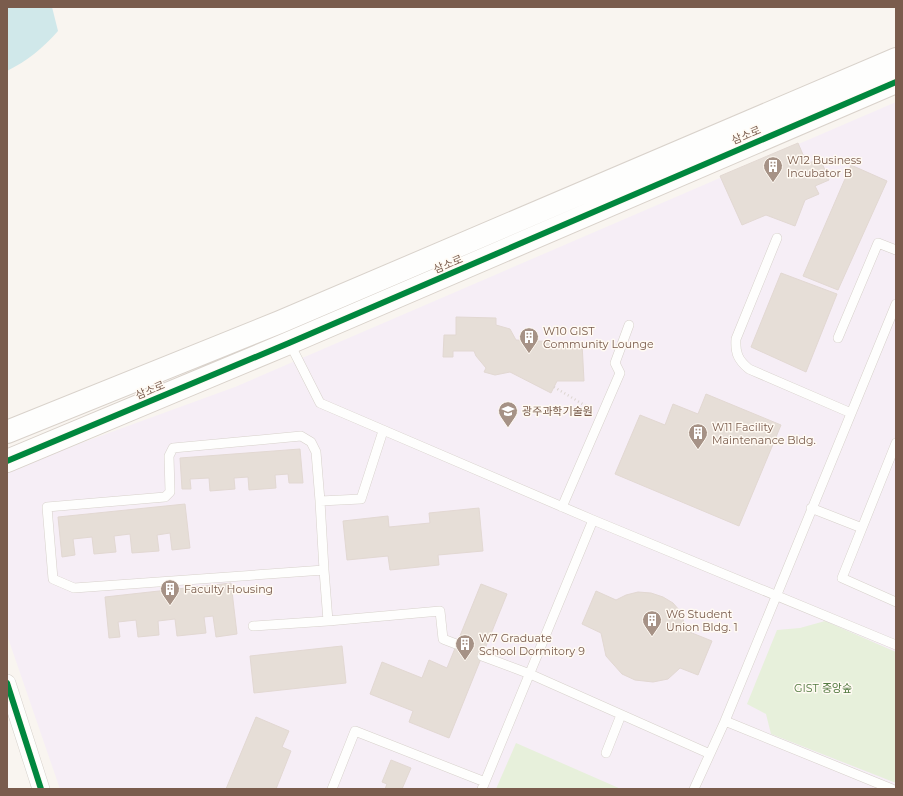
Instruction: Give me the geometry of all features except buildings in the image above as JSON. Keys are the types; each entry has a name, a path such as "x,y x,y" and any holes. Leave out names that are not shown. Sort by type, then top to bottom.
{"street":[{"name":"삼소로","path":"7,461 285,333 896,59"},
{"name":"삼소로","path":"7,432 285,333 896,82"},
{"path":"7,683 41,789"}],"lane":[{"path":"777,238 736,339 735,351 740,362 749,369 851,413"},
{"path":"838,338 878,243 896,250"},
{"path":"694,789 724,721 775,594 896,304"},
{"path":"562,507 620,373 615,363 629,325"},
{"path":"285,333 320,403 562,507 896,645"},
{"path":"320,501 361,499 383,431"},
{"path":"324,570 74,588 53,579 47,507 165,497 170,492 169,456 173,448 301,436 311,442 316,452 328,620"},
{"path":"896,443 842,578 896,602"},
{"path":"812,508 862,528"},
{"path":"332,789 355,731 483,786 593,520"},
{"path":"253,626 440,611 443,639 456,644"},
{"path":"482,656 530,674 710,754"},
{"path":"606,753 621,715"},
{"path":"724,721 892,789"}],"path":[{"path":"554,387 602,416"}],"shaded area":[{"name":"광주과학기술원","path":"896,102 896,789 60,789 7,635 7,470 235,387"}],"green space":[{"name":"GIST 중앙숲","path":"825,621 896,652 896,783 771,734 766,714 747,704 777,630 800,628"},
{"path":"516,743 621,789 496,789"}],"water":[{"path":"7,7 52,7 58,31 34,54 7,71"}],"cycle path":[{"path":"7,461 289,343 896,82"},
{"path":"7,683 41,789"}],"place":[{"name":"W12 Business Incubator B","path":"773,183"},
{"name":"W10 GIST Community Lounge","path":"529,354"},
{"name":"광주과학기술원","path":"508,428"},
{"name":"W11 Facility Maintenance Bldg.","path":"698,450"},
{"name":"Faculty Housing","path":"170,606"},
{"name":"W6 Student Union Bldg. 1","path":"652,637"},
{"name":"W7 Graduate School Dormitory 9","path":"465,661"}]}
